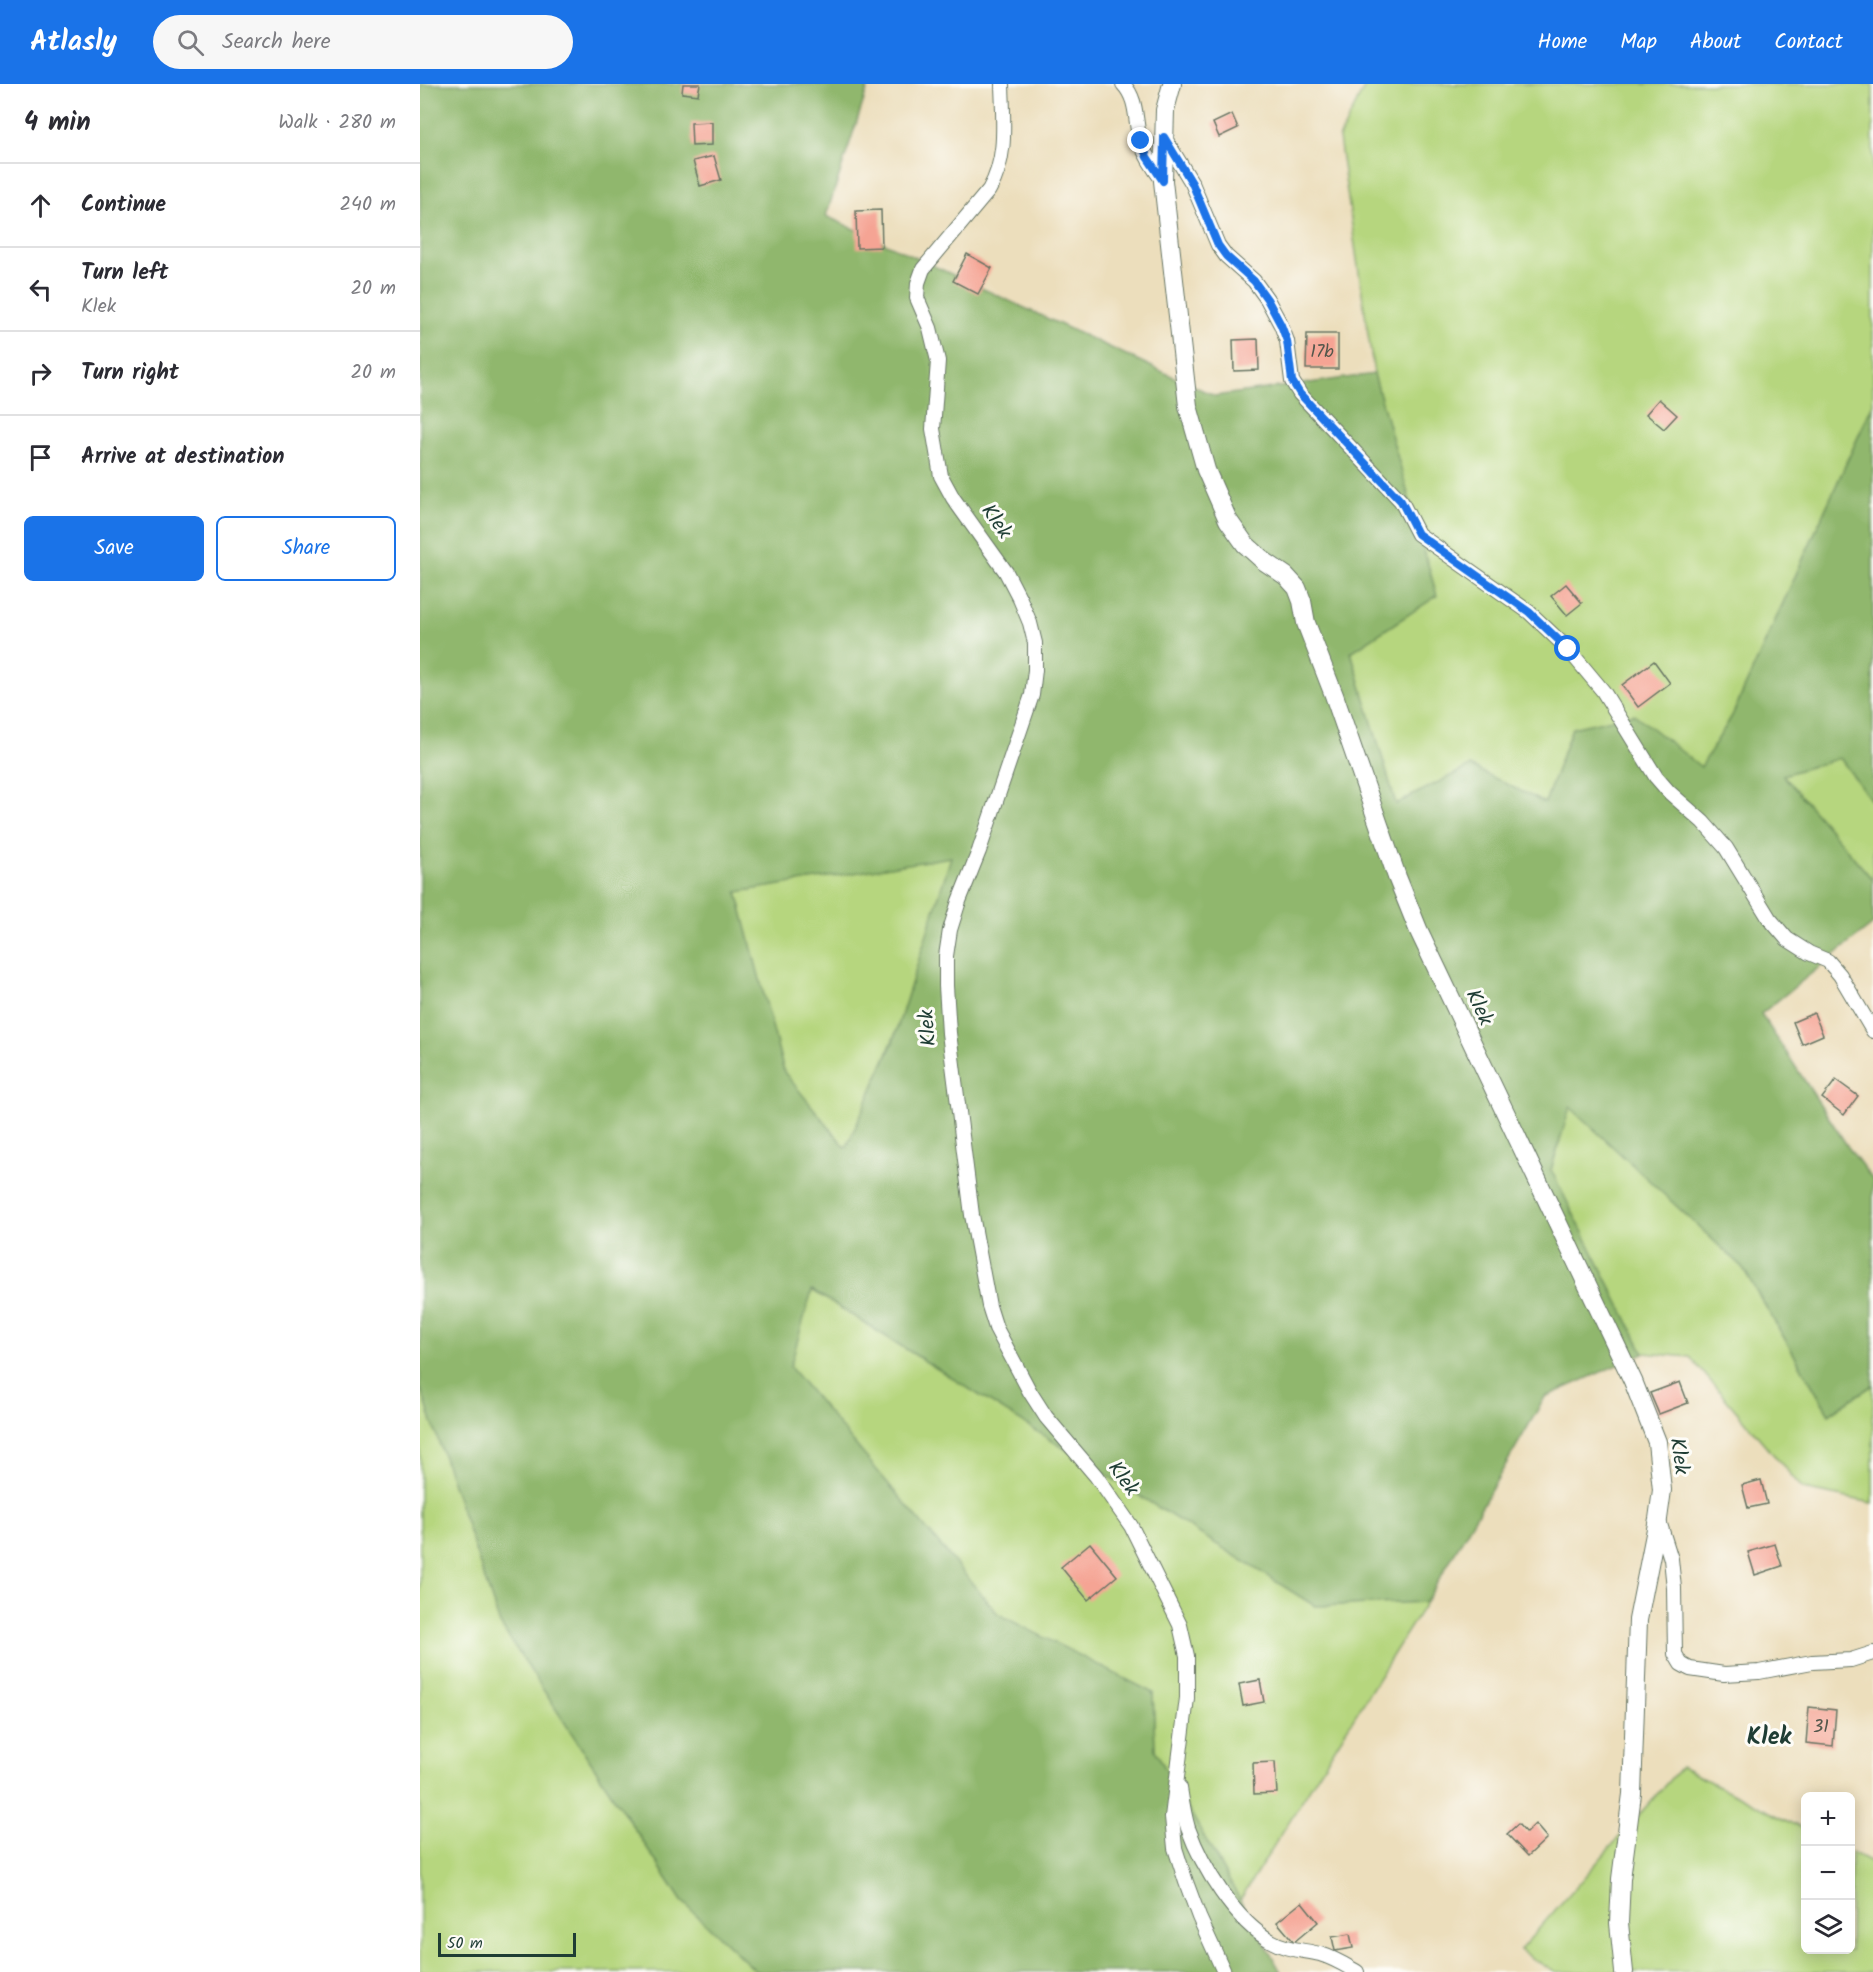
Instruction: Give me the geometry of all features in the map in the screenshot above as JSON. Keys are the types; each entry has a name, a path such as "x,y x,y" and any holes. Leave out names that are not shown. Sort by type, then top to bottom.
{"street":[{"name":"Klek","path":"1002,84 1002,155 997,176 989,190 923,269 918,283 917,298 930,328 938,361 933,429 941,476 953,498 1006,572 1030,623 1035,643 1032,695 983,841 950,930 946,986 949,1033 972,1215 989,1306 996,1328 1046,1417 1096,1476 1131,1526 1180,1625 1186,1656 1186,1698 1172,1817 1175,1848 1199,1917 1224,1972"},
{"path":"1123,84 1130,91 1134,101 1141,141 1147,157 1163,181"},
{"name":"Klek","path":"1172,84 1165,110 1163,181 1188,406 1206,470 1228,520 1245,544 1286,576 1297,588 1306,623 1334,695 1397,878 1418,929 1633,1381 1657,1442 1662,1490 1638,1620 1632,1794 1621,1879 1619,1923 1624,1972"},
{"path":"1164,137 1192,183 1218,245 1226,256 1254,281 1281,325 1287,341 1292,381 1300,394 1401,501 1418,534 1529,612 1568,649 1603,691 1656,777 1669,792 1703,822 1726,848 1769,918 1787,939 1809,953 1828,961 1840,975 1873,1031"},
{"path":"1658,1519 1671,1559 1675,1654 1681,1664 1690,1669 1724,1674 1760,1672 1812,1662 1851,1660 1873,1653"},
{"path":"1177,1768 1183,1808 1192,1837 1234,1910 1257,1932 1272,1942 1331,1958 1358,1972"}],"green space":[{"path":"420,84 869,84 826,216 1215,396 1374,374 1437,596 1351,652 1396,804 1470,766 1545,803 1572,728 1634,714 1701,767 1732,716 1873,404 1873,803 1840,758 1783,775 1873,880 1873,924 1761,1014 1848,1147 1873,1180 1873,1385 1829,1414 1743,1268 1570,1107 1551,1170 1644,1353 1545,1397 1426,1602 1315,1606 812,1290 790,1367 998,1614 1153,1693 1155,1750 1281,1972 757,1972 682,1901 500,1624 420,1386","holes":["951,857 893,1042 846,1148 784,1072 737,892"]},
{"path":"1366,84 1873,84 1873,404 1732,716 1701,768 1572,728 1545,803 1470,766 1396,804 1351,652 1436,596 1374,374 1339,138"},
{"path":"1840,758 1873,803 1873,880 1782,774"},
{"path":"952,856 896,1032 844,1156 784,1072 737,892"},
{"path":"1570,1106 1743,1268 1829,1414 1873,1385 1873,1503 1803,1489 1690,1357 1644,1353 1551,1170"},
{"path":"812,1290 1315,1606 1426,1602 1240,1900 1155,1750 1153,1693 998,1614 789,1367"},
{"path":"420,1386 500,1624 682,1901 757,1972 420,1972"},
{"path":"1681,1767 1801,1828 1801,1954 1855,1954 1855,1854 1873,1863 1873,1972 1554,1972 1520,1950"}],"building":[{"path":"683,84 700,84 698,95 682,93"},
{"path":"1232,114 1238,128 1219,137 1213,123"},
{"path":"712,122 712,145 692,146 691,123"},
{"path":"714,156 721,180 700,186 693,161"},
{"path":"881,210 882,247 857,248 856,211"},
{"path":"967,254 992,268 978,294 953,281"},
{"path":"1307,334 1338,334 1338,369 1306,369"},
{"path":"1258,339 1259,370 1234,371 1233,340"},
{"path":"1659,399 1677,415 1664,429 1646,414"},
{"path":"1566,584 1582,603 1567,615 1551,596"},
{"path":"1654,661 1670,683 1638,707 1622,685"},
{"path":"1814,1013 1823,1035 1802,1044 1793,1022"},
{"path":"1836,1080 1858,1096 1844,1115 1822,1098"},
{"path":"1680,1382 1688,1403 1659,1414 1650,1393"},
{"path":"1761,1480 1767,1504 1748,1508 1742,1485"},
{"path":"1090,1543 1117,1576 1088,1600 1061,1567"},
{"path":"1775,1544 1782,1566 1755,1575 1748,1552"},
{"path":"1260,1680 1264,1702 1243,1706 1239,1684"},
{"path":"1809,1707 1836,1710 1833,1746 1806,1743"},
{"path":"1275,1762 1277,1793 1254,1794 1253,1763"},
{"path":"1518,1824 1526,1833 1535,1824 1547,1838 1528,1856 1507,1834"},
{"path":"1302,1902 1318,1922 1294,1942 1277,1922"},
{"path":"1350,1934 1353,1948 1335,1951 1332,1937"}],"district":[{"name":"Klek","path":"1769,1736"}],"route":[{"path":"1141,141 1147,157 1163,181 1164,137 1192,183 1218,245 1226,256 1254,281 1267,299 1287,341 1292,381 1300,394 1401,501 1418,534 1529,612 1568,649"}]}
